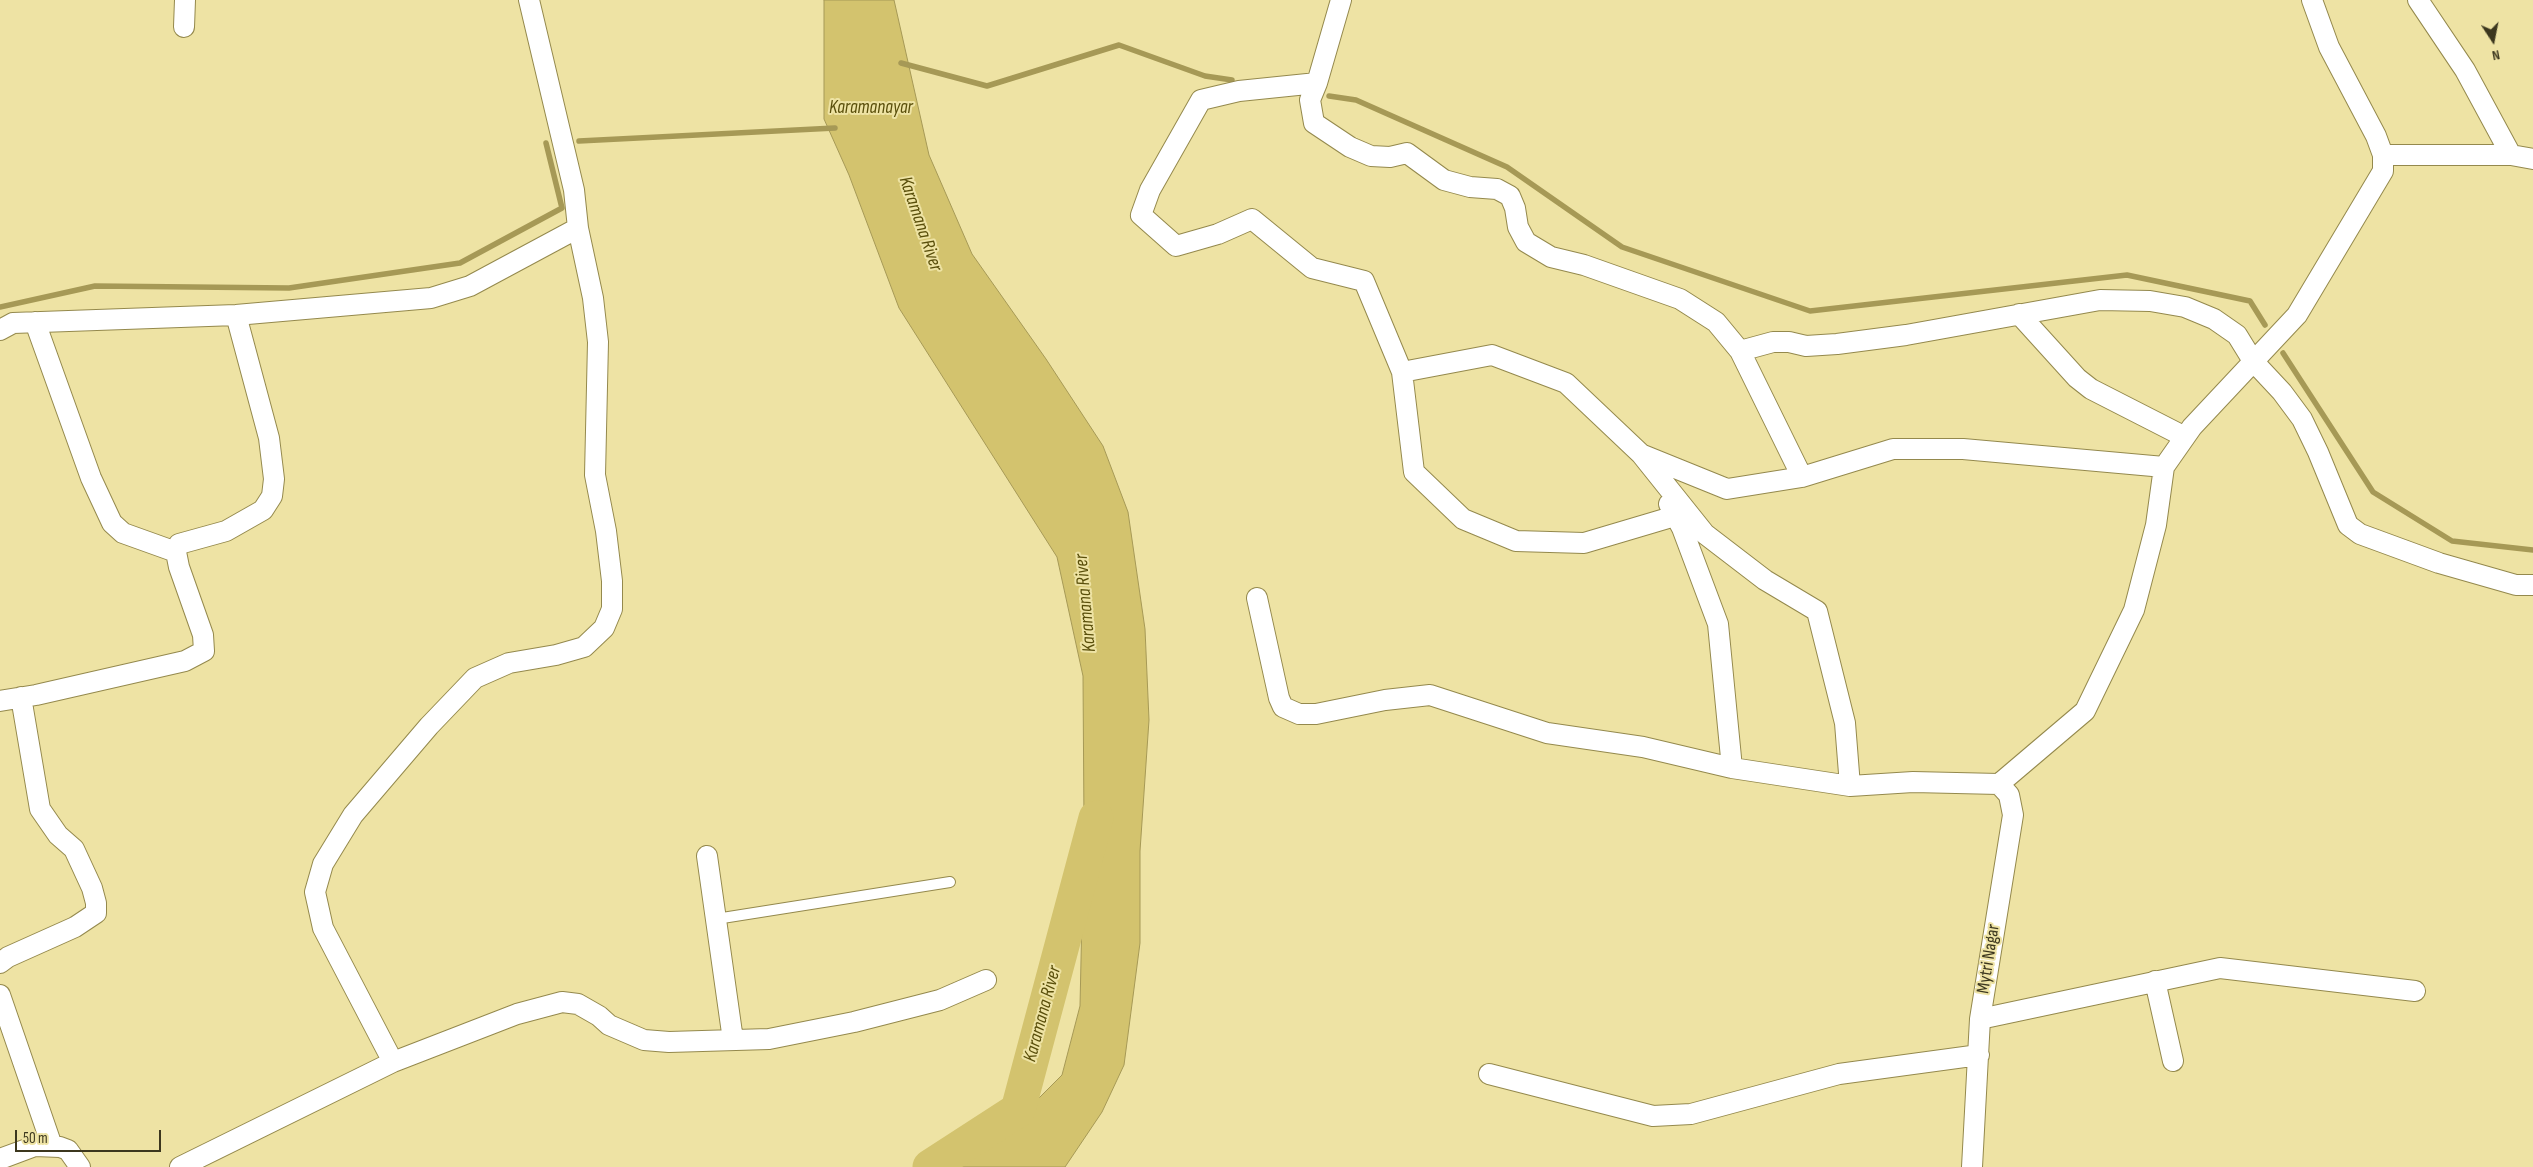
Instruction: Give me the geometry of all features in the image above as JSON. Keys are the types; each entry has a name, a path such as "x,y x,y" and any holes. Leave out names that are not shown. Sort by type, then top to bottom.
{"street":[{"path":"184,27 186,0"},
{"path":"393,1062 323,928 315,892 323,864 353,815 429,726 475,678 509,662 556,656 584,647 604,628 612,609 612,581 606,531 595,475 598,342 593,298 578,228 574,190 529,0"},
{"path":"1341,0 1317,83 1310,100 1314,123 1332,136 1371,156 1390,157 1407,153 1444,180 1470,187 1497,189 1510,196 1515,208 1518,227 1526,242 1551,257 1584,265 1680,299 1716,322 1740,351 1802,476"},
{"path":"1257,598 1279,698 1284,708 1299,714 1316,714 1385,700 1430,695 1547,733 1643,747 1732,768 1850,786 1913,782 1999,784 2085,711 2134,610 2156,525 2164,467 2185,437 2297,315 2383,171 2384,155 2329,47 2312,0"},
{"path":"2418,0 2465,70 2511,155"},
{"path":"1317,83 1239,91 1201,100 1150,190 1140,215 1176,246 1218,234 1252,219 1312,268 1364,281 1402,372 1414,472 1463,518 1516,541 1584,543 1675,516"},
{"path":"2384,155 2511,155 2533,158"},
{"path":"0,330 13,323 236,315 431,298 470,286 578,228"},
{"path":"1740,351 1773,342 1789,342 1806,346 1906,335 2100,300 2150,301 2185,307 2214,319 2236,335 2253,361 2282,392 2302,419 2318,452 2348,525 2360,534 2439,563 2516,585 2533,585"},
{"path":"2019,314 2077,378 2091,389 2185,437"},
{"path":"0,700 22,697 185,661 204,651 203,635 179,567 176,552 179,544 226,531 248,520 263,510 272,496 274,470 269,438 236,315"},
{"path":"35,322 91,478 112,522 123,533 176,552"},
{"path":"1402,372 1492,355 1566,383 1641,454 1705,534 1765,580 1817,611 1845,723 1850,786"},
{"path":"1641,454 1727,490 1802,476 1893,449 1963,449 2164,467"},
{"path":"1641,454 1682,528 1718,624 1732,768"},
{"path":"0,964 8,957 75,926 96,913 96,903 92,888 74,849 58,835 40,809 22,697"},
{"name":"Mytri Nagar","path":"1972,1167 1972,1139 1980,1020 2013,815 2009,795 1999,784"},
{"path":"707,856 733,1040"},
{"path":"1980,1020 2220,968 2415,991"},
{"path":"180,1167 393,1062 517,1014 562,1002 578,1004 589,1009 609,1024 644,1040 669,1042 768,1040 854,1022 940,1000 986,980"},
{"path":"2155,981 2173,1061"},
{"path":"0,995 52,1146"},
{"path":"1490,1074 1653,1116 1663,1116 1691,1114 1839,1074 1979,1054"},
{"path":"0,1158 34,1146 52,1146 68,1150 80,1167"}],"lane":[{"path":"716,919 950,882"}],"water":[{"name":"Karamanayar","path":"824,0 894,0 929,155 972,254 1046,359 1103,446 1128,512 1145,629 1149,720 1140,851 1140,943 1124,1065 1102,1112 1065,1167 933,1167 999,1138 1062,1075 1080,1006 1084,824 1083,676 1057,557 899,308 849,175 824,119"}],"waterway":[{"path":"901,63 987,86 1119,45 1205,76 1232,80"},
{"path":"1329,96 1356,100 1507,167 1622,247 1810,311 2127,275 2250,301 2265,325"},
{"name":"Karamanayar","path":"579,141 835,128"},
{"path":"0,307 95,286 289,288 460,263 562,208 546,143"},
{"path":"2283,353 2373,492 2452,541 2533,550"},
{"name":"Karamana River","path":"930,1167 1018,1110 1096,818"}]}
